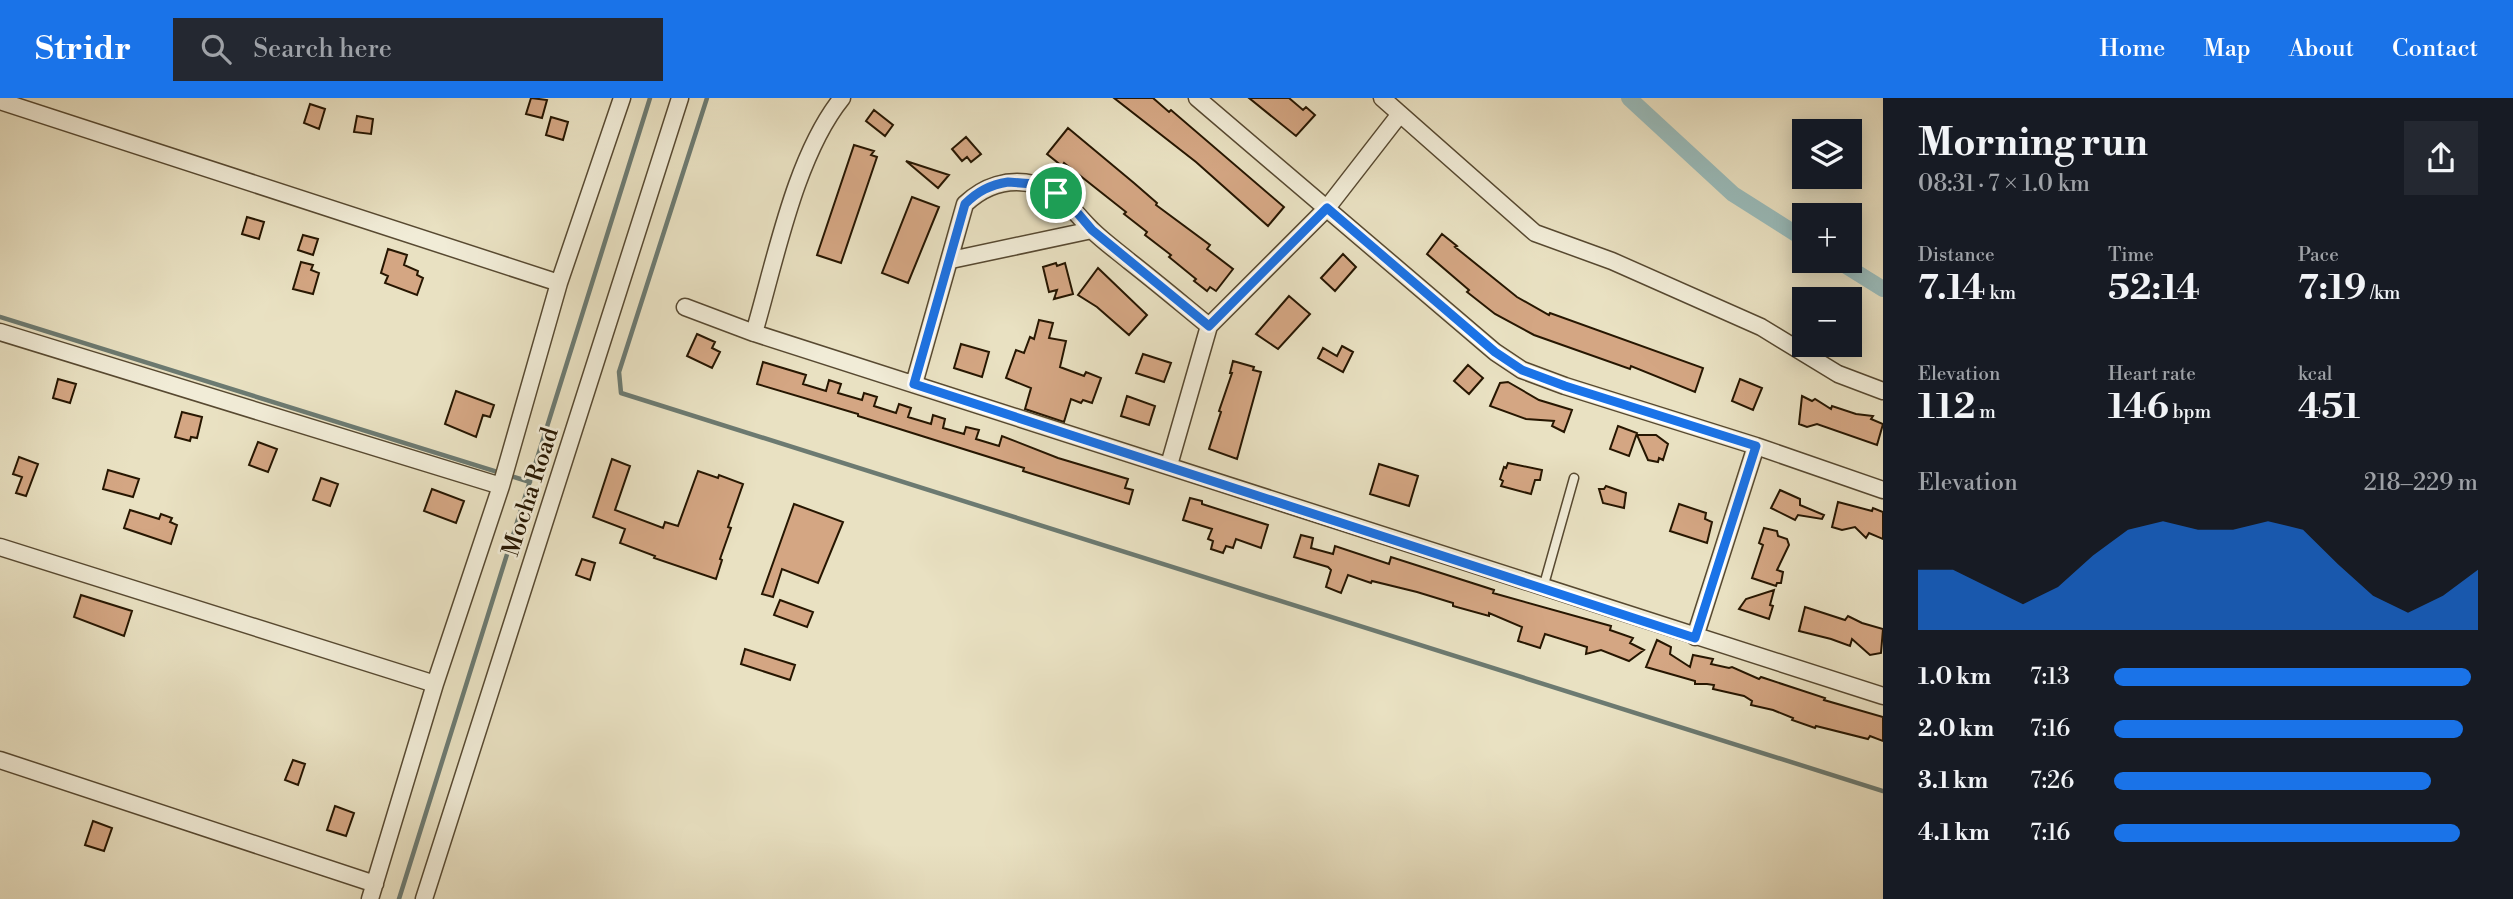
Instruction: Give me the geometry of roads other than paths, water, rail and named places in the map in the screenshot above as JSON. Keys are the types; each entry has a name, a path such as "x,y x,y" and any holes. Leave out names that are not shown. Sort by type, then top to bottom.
{"street":[{"path":"0,760 373,891 435,684 501,486 559,283 622,98"},
{"name":"Mocha Road","path":"424,899 680,98"},
{"path":"754,334 797,183 825,124 842,98"},
{"path":"1197,98 1495,352 1522,370 1883,490"},
{"path":"1382,98 1535,233 1612,261 1760,327 1838,374 1883,391"},
{"path":"0,101 559,283"},
{"path":"1168,465 1209,326 1327,208 1400,114"},
{"path":"914,384 965,204 976,193 992,185 1008,182 1034,184 1056,193 1092,230 1209,326"},
{"path":"951,260 1092,230"},
{"path":"685,307 754,334 1168,465 1695,638 1883,696"},
{"path":"0,332 501,486"},
{"path":"1695,638 1756,446"},
{"path":"0,547 435,684"}],"lane":[{"path":"1543,588 1574,478"}],"waterway":[{"path":"399,899 650,98"},
{"path":"707,98 619,372 621,393 1883,791"},
{"path":"1629,98 1733,194 1792,231"},
{"path":"1857,273 1883,289"},
{"path":"0,317 530,482"}]}
